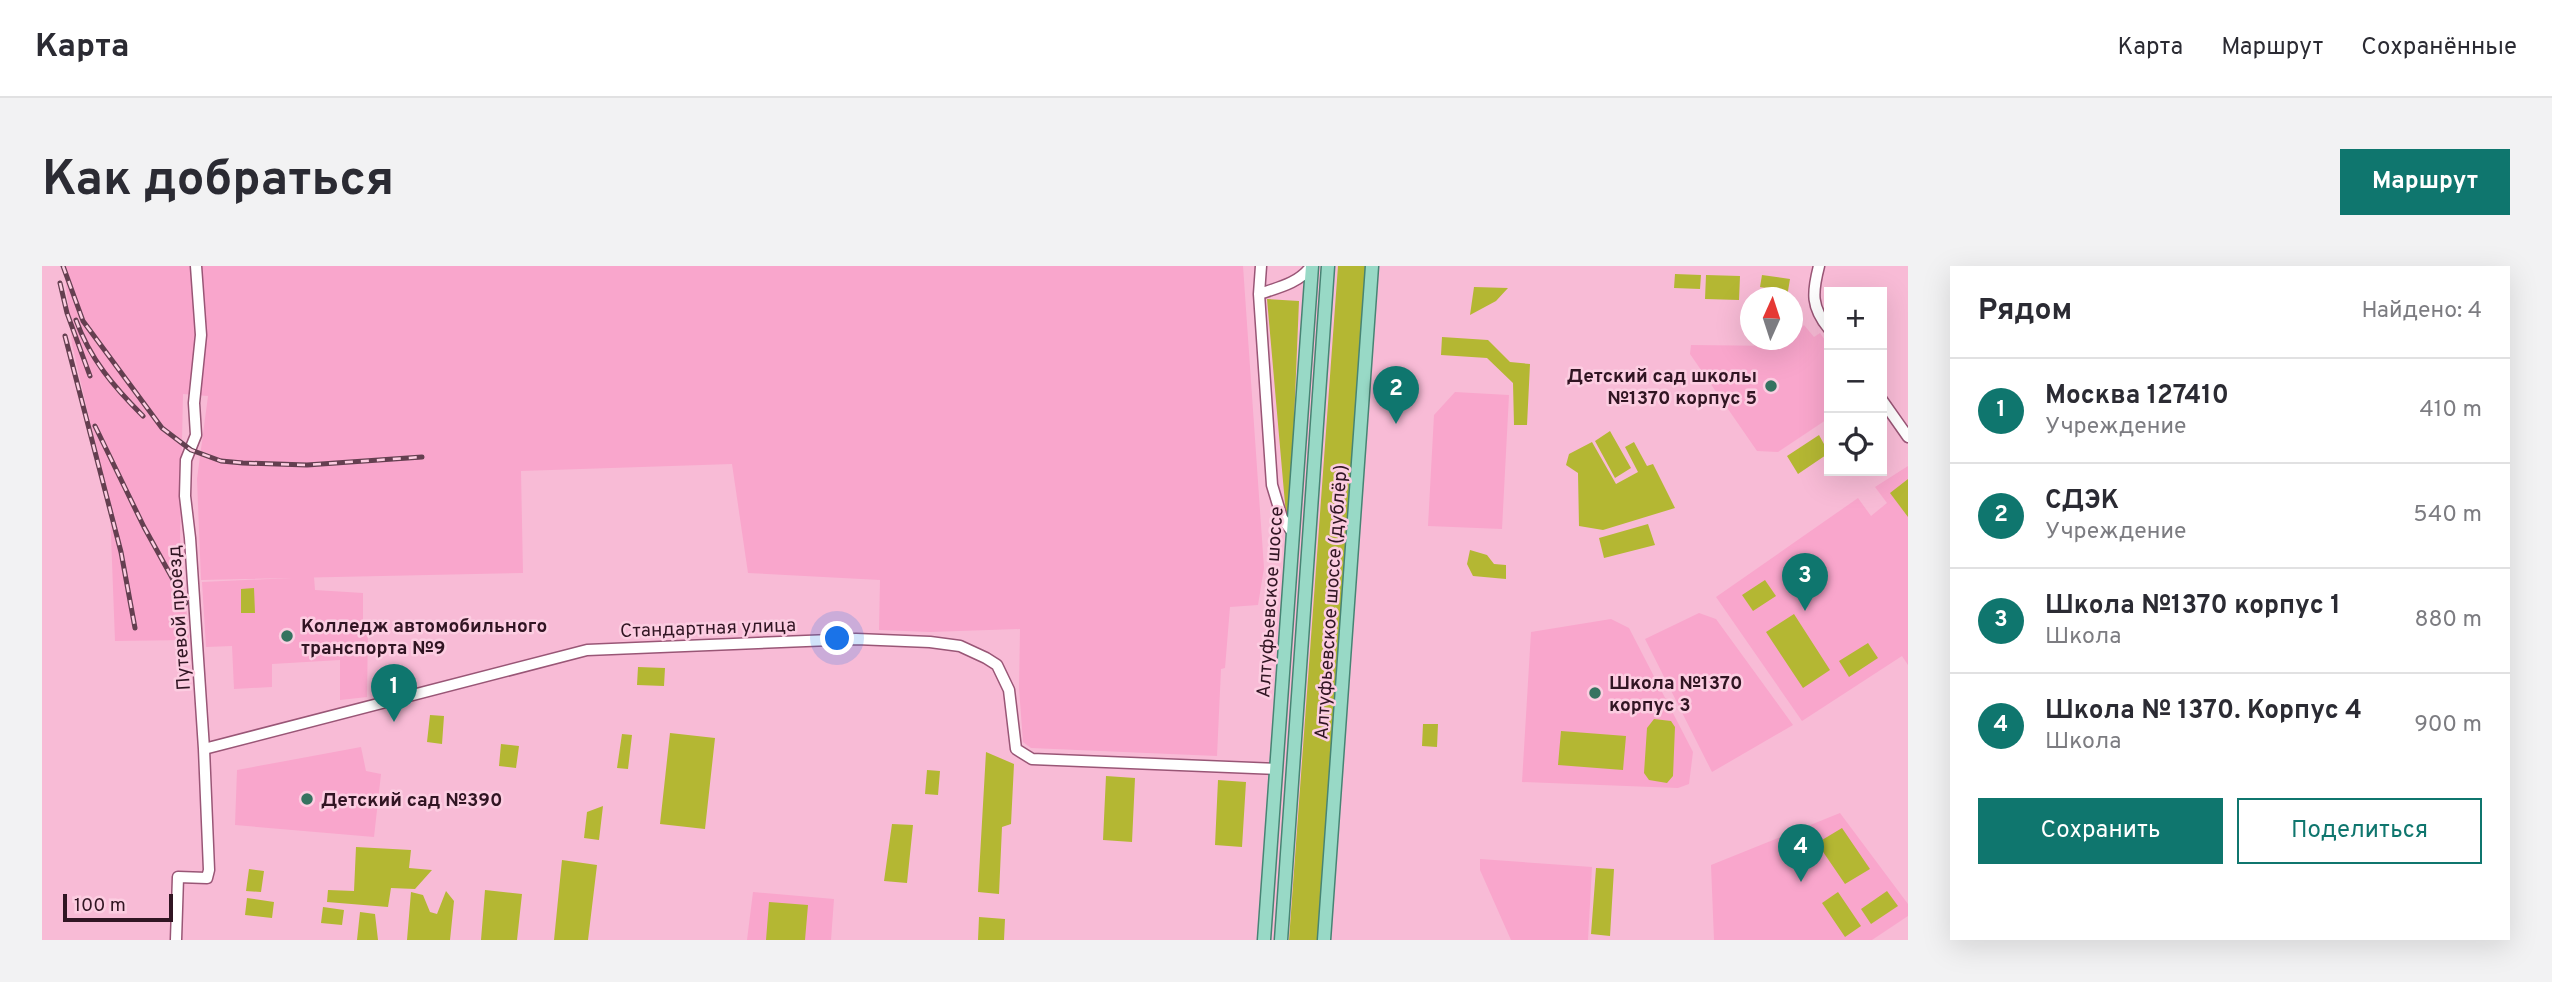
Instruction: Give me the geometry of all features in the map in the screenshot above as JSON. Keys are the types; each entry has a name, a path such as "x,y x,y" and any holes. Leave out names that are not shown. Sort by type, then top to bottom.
{"main road":[{"name":"Алтуфьевское шоссе","path":"1264,940 1311,266"},
{"name":"Алтуфьевское шоссе","path":"1281,940 1328,266"},
{"name":"Алтуфьевское шоссе (дублёр)","path":"1324,940 1372,266"}],"street":[{"name":"Путевой проезд","path":"176,940 178,877 207,878 209,870 204,749 185,496 186,460 195,435 194,403 201,335 197,266"},
{"path":"1261,266 1259,294 1272,485 1279,510 1293,533"},
{"path":"1259,294 1294,281 1306,274 1311,266"},
{"path":"1819,266 1815,302 1818,316 1824,323"},
{"path":"1887,407 1908,437"},
{"name":"Стандартная улица","path":"204,749 587,650 856,639 960,646 997,665 1009,690 1016,749 1032,760 1276,769"}],"shaded area":[{"path":"64,266 1243,266 1264,568 1258,605 1230,607 1225,668 1221,669 1217,756 1031,748 1023,742 1019,688 1020,629 930,632 879,630 880,580 748,573 732,464 521,471 523,573 201,580 197,479 208,396 183,394 180,538 189,640 115,641 110,509 72,344"},
{"path":"1338,266 1367,266 1362,336 1318,940 1289,940"},
{"path":"1675,274 1701,275 1700,289 1674,288"},
{"path":"1706,275 1740,276 1739,300 1705,299"},
{"path":"1762,275 1790,279 1789,287 1760,287"},
{"path":"1474,287 1508,288 1496,301 1470,315"},
{"path":"1267,299 1299,301 1290,518 1286,515"},
{"name":"Детский сад школы №1370 корпус 5","path":"1803,326 1814,337 1820,333 1824,339 1824,421 1778,452 1757,451 1690,354 1691,345 1740,346 1740,350 1803,350"},
{"path":"1442,337 1488,340 1510,362 1530,364 1527,425 1514,425 1513,383 1487,358 1441,355"},
{"path":"1455,392 1509,395 1502,529 1428,526 1434,415"},
{"path":"1610,431 1631,468 1615,478 1595,441"},
{"path":"1819,435 1824,444 1824,456 1798,474 1787,456"},
{"path":"1592,442 1616,484 1638,472 1625,447 1634,442 1647,466 1653,464 1675,508 1603,530 1579,526 1578,473 1566,465 1569,454"},
{"path":"1908,466 1908,665 1902,656 1802,721 1716,597 1858,498 1871,516 1887,503 1875,487"},
{"path":"1908,479 1908,517 1890,493"},
{"path":"1648,524 1655,545 1604,558 1599,538"},
{"path":"1470,550 1487,555 1494,564 1506,565 1506,579 1473,576 1467,564"},
{"name":"Колледж автомобильного транспорта №9","path":"314,577 315,590 363,593 363,623 368,626 367,697 340,700 340,660 272,664 272,687 234,689 232,646 206,647 202,582"},
{"path":"1765,580 1776,596 1753,611 1742,595"},
{"path":"254,588 255,613 241,613 241,589"},
{"path":"1699,613 1716,619 1793,725 1712,772 1645,639"},
{"path":"1794,614 1830,670 1803,688 1766,632"},
{"name":"Школа №1370 корпус 3","path":"1611,619 1629,628 1693,752 1689,784 1678,788 1522,782 1531,632"},
{"path":"1868,643 1878,658 1849,677 1839,661"},
{"path":"638,667 665,668 664,686 637,685"},
{"path":"430,715 444,716 442,744 427,742"},
{"path":"1654,719 1671,721 1675,727 1673,776 1667,783 1649,780 1644,773 1647,728"},
{"path":"1423,724 1438,724 1437,747 1422,746"},
{"path":"1561,731 1626,736 1623,770 1558,765"},
{"path":"670,733 715,738 705,829 660,824"},
{"path":"622,734 632,735 628,769 617,768"},
{"path":"501,744 519,746 516,768 499,766"},
{"name":"Детский сад №390","path":"361,747 366,771 381,774 374,837 235,825 237,770"},
{"path":"986,752 1014,764 1011,824 1002,827 999,894 978,892"},
{"path":"927,770 940,771 938,795 925,794"},
{"path":"1106,776 1135,778 1132,842 1103,840"},
{"path":"1218,780 1246,782 1242,847 1215,845"},
{"path":"603,806 599,840 584,838 587,812"},
{"path":"1840,813 1908,904 1908,916 1872,940 1714,940 1711,865"},
{"path":"892,824 913,825 907,883 884,881"},
{"path":"1842,828 1870,869 1845,884 1817,843"},
{"path":"356,847 411,850 409,868 432,870 415,889 391,888 388,907 327,902 328,890 354,891"},
{"path":"1480,859 1592,867 1588,940 1511,940 1480,870"},
{"path":"562,860 597,865 588,940 554,940"},
{"path":"1596,868 1614,869 1610,936 1591,934"},
{"path":"249,869 264,871 261,892 246,891"},
{"path":"485,890 522,894 517,940 481,940"},
{"path":"446,891 454,901 450,940 407,940 411,892 423,895 430,912 437,914"},
{"path":"1887,891 1898,906 1871,924 1861,909"},
{"path":"753,892 834,899 831,940 747,940"},
{"path":"1838,892 1861,926 1845,937 1822,903"},
{"path":"247,898 274,902 272,918 245,915"},
{"path":"769,902 808,905 805,940 766,940"},
{"path":"323,907 344,910 342,925 321,923"},
{"path":"360,912 375,914 378,940 357,940"},
{"path":"979,917 1005,919 1004,940 978,940"}],"railway":[{"path":"63,266 83,321 162,428 191,450 221,461 307,465 422,457"},
{"path":"60,283 67,313 90,376"},
{"path":"76,320 88,347 104,372 143,416"},
{"path":"65,336 121,552 135,628"},
{"path":"95,426 144,527 186,603"}],"place":[{"name":"Детский сад школы №1370 корпус 5","path":"1771,386"},
{"name":"СДЭК","path":"1396,424"},
{"name":"Школа №1370 корпус 1","path":"1805,611"},
{"name":"Колледж автомобильного транспорта №9","path":"287,636"},
{"name":"Школа №1370 корпус 3","path":"1595,693"},
{"name":"Москва 127410","path":"394,722"},
{"name":"Детский сад №390","path":"307,799"},
{"name":"Школа № 1370. Корпус 4","path":"1801,882"}]}
